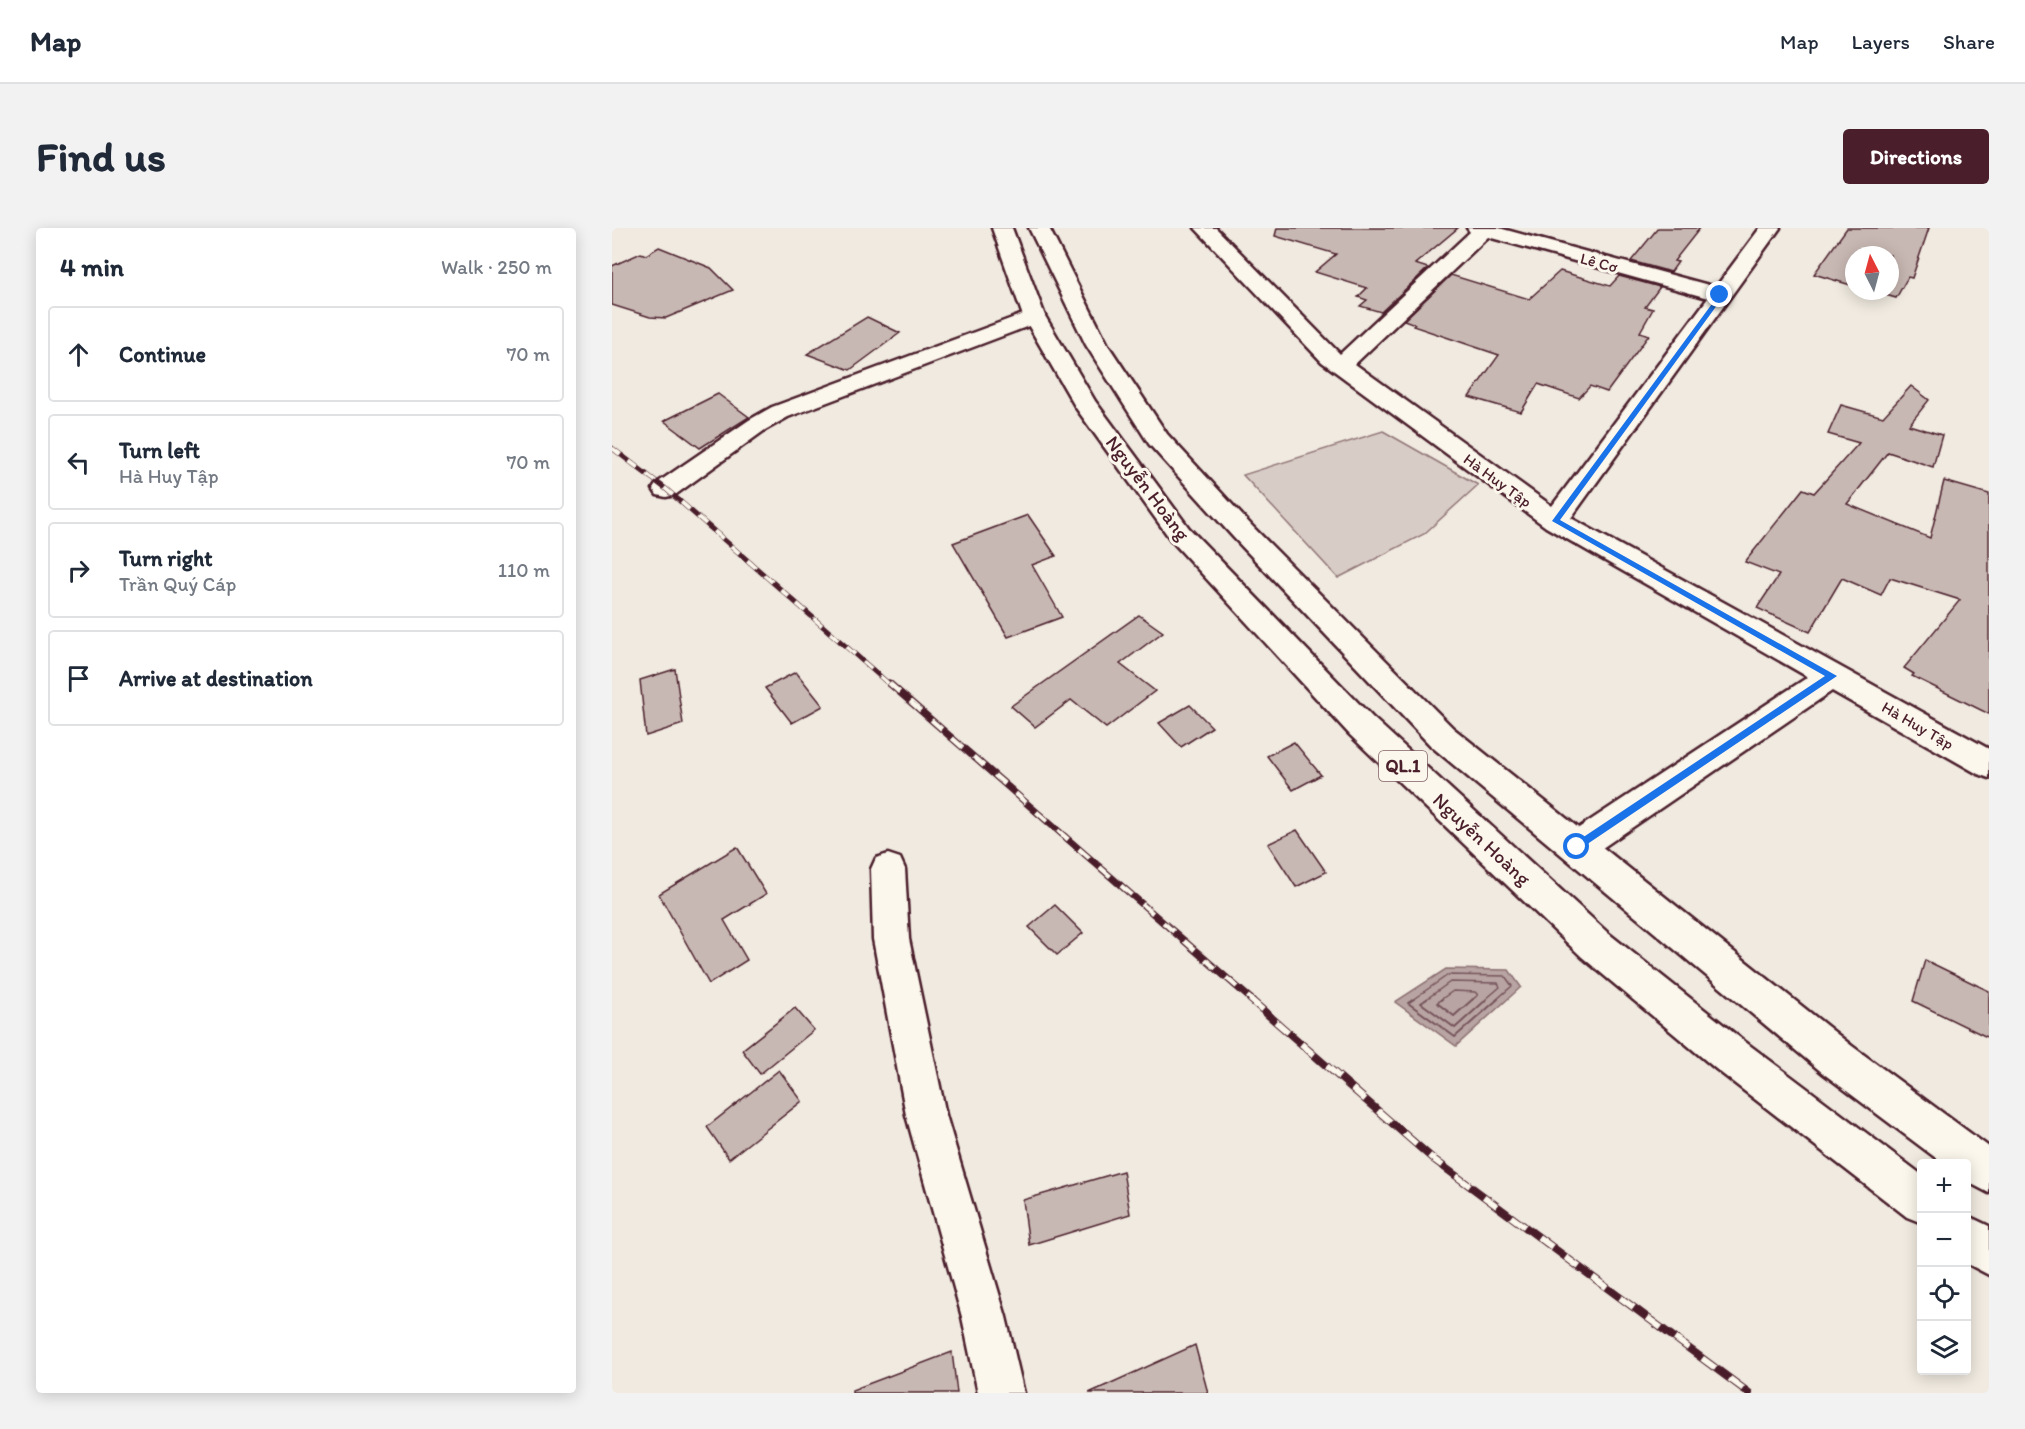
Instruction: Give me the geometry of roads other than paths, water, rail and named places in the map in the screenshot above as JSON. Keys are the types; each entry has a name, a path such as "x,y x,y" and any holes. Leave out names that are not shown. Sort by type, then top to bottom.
{"main road":[{"name":"Nguyễn Hoàng","path":"1002,228 1034,316 1083,403 1180,534 1361,726 1595,945 1730,1055 1917,1198"},
{"name":"Nguyễn Hoàng","path":"1039,228 1097,345 1158,439 1243,532 1442,737 1838,1060 1989,1172"},
{"path":"1556,521 1770,228"},
{"path":"1341,365 1481,229"},
{"name":"Lê Cơ","path":"1481,229 1720,295"},
{"name":"Hà Huy Tập","path":"1215,231 1330,357 1556,521 1989,765"},
{"path":"666,489 757,424 780,412 1034,316"},
{"path":"1577,847 1832,676"},
{"path":"888,869 891,939 926,1115 984,1317 1001,1393"},
{"path":"1971,1240 1989,1253"}],"water":[{"path":"1446,969 1509,970 1521,987 1456,1046 1395,1002"}],"railway":[{"path":"612,448 666,489 890,685"},
{"path":"889,683 1252,1000"},
{"path":"1250,999 1432,1158 1749,1393"}]}
